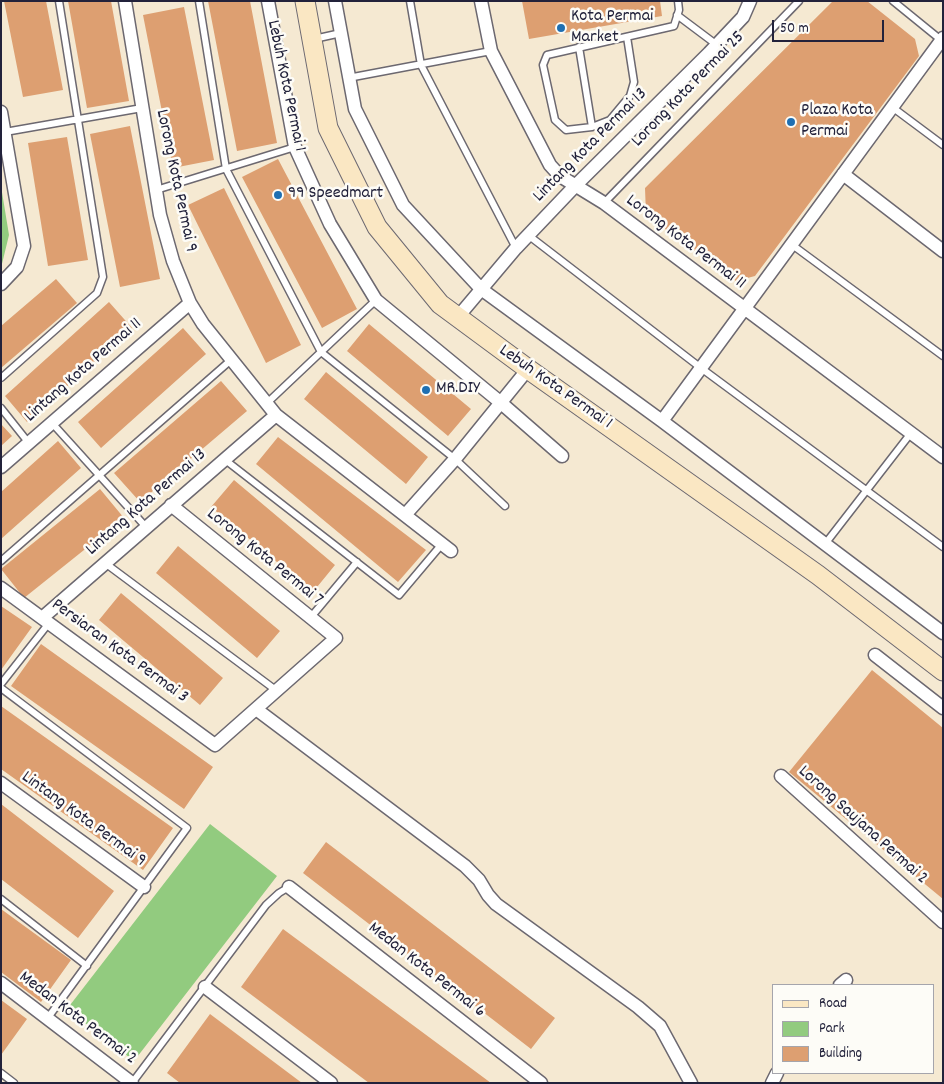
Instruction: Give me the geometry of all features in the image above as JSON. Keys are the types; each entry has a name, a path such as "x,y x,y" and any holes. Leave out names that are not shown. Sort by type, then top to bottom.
{"street":[{"name":"Lorong Kota Permai 9","path":"125,1 160,214 172,260 190,302 203,324 276,415 446,547"},
{"name":"Lebuh Kota Permai 1","path":"268,1 295,147 330,224 376,300 500,402 562,456"},
{"name":"Lebuh Kota Permai 1","path":"305,1 328,128 377,226 440,304 528,369 818,575 943,671"},
{"name":"Lebuh Kota Permai 1","path":"335,1 355,109 403,205 481,289 662,421 943,633"},
{"name":"Lorong Kota Permai 11","path":"481,1 491,51 550,165 560,176 604,204 943,457"},
{"name":"Lintang Kota Permai 13","path":"457,318 528,235 717,46 743,17 750,1"},
{"path":"662,421 942,39"},
{"path":"1,112 24,246 17,267 1,284"},
{"path":"843,174 943,251"},
{"name":"Lintang Kota Permai 11","path":"1,467 190,302"},
{"path":"405,515 455,460 528,369"},
{"name":"Lintang Kota Permai 13","path":"46,620 105,563 276,415"},
{"name":"Lorong Kota Permai 7","path":"171,505 336,638 277,691"},
{"name":"Persiaran Kota Permai 3","path":"1,588 215,745 256,709"},
{"path":"875,655 943,708"},
{"path":"277,691 256,709 465,866 479,880 496,904 638,1007 660,1026 692,1083"},
{"name":"Lorong Saujana Permai 2","path":"781,776 943,922"},
{"name":"Lintang Kota Permai 9","path":"1,783 144,887"},
{"name":"Medan Kota Permai 6","path":"289,887 541,1083"},
{"name":"Medan Kota Permai 2","path":"1,983 132,1083"},
{"path":"205,987 331,1083"}],"lane":[{"path":"1,378 97,293 103,277 59,1"},
{"path":"199,1 226,169 321,352 455,460 505,506"},
{"path":"410,1 421,65 516,248"},
{"path":"628,37 634,82 630,96 610,120 592,126 566,130 555,120 543,64 547,55 674,26 679,10 678,1"},
{"name":"Lorong Kota Permai 25","path":"604,204 799,1"},
{"path":"893,1 942,39"},
{"path":"677,15 717,46"},
{"path":"312,40 341,33"},
{"path":"579,47 592,126"},
{"path":"348,78 491,51"},
{"path":"892,107 943,145"},
{"path":"5,132 142,108"},
{"path":"156,190 295,147"},
{"path":"528,235 701,368 943,548"},
{"path":"791,244 943,356"},
{"path":"266,404 376,300"},
{"path":"1,561 231,360"},
{"path":"1,408 28,442"},
{"path":"52,423 146,527"},
{"path":"825,544 868,491 911,433"},
{"path":"224,459 398,595 446,547"},
{"path":"310,617 357,562"},
{"path":"105,563 277,691"},
{"path":"1,684 46,620"},
{"path":"1,688 187,828 47,1019"},
{"path":"132,1083 266,905 289,887"},
{"path":"1,900 87,966"},
{"path":"1,1073 14,1083"}],"green space":[{"path":"1,186 9,235 1,268"},
{"path":"210,824 277,876 134,1061 67,1009"}],"building":[{"path":"4,1 46,1 63,90 23,97"},
{"path":"68,1 111,1 129,101 87,108"},
{"path":"208,1 250,1 277,143 237,151"},
{"name":"Kota Permai Market","path":"522,1 660,1 662,16 529,39"},
{"name":"Plaza Kota Permai","path":"833,1 867,1 915,39 919,56 755,276 736,281 646,215 645,188"},
{"path":"184,7 214,160 173,168 143,15"},
{"path":"130,126 160,279 120,287 90,134"},
{"path":"67,137 88,260 48,266 28,143"},
{"path":"278,159 357,309 322,328 242,177"},
{"path":"224,188 301,345 266,363 188,205"},
{"path":"56,279 77,303 1,368 1,326"},
{"path":"109,302 132,328 27,422 5,396"},
{"path":"369,324 471,409 448,436 347,351"},
{"path":"183,328 206,354 101,448 78,422"},
{"path":"326,372 428,457 406,484 304,399"},
{"path":"221,381 247,411 140,502 114,473"},
{"path":"1,424 12,436 1,446"},
{"path":"278,437 426,550 398,582 256,464"},
{"path":"58,441 81,468 1,539 1,492"},
{"path":"234,480 335,565 313,592 211,507"},
{"path":"100,489 124,518 24,598 1,569"},
{"path":"178,546 280,631 257,658 156,573"},
{"path":"121,593 223,678 200,705 99,620"},
{"path":"1,606 32,627 1,670"},
{"path":"41,644 213,767 184,809 11,686"},
{"path":"872,670 943,728 943,899 789,772"},
{"path":"1,706 173,828 143,870 1,769"},
{"path":"1,804 114,891 78,938 1,879"},
{"path":"326,842 555,1018 531,1049 303,873"},
{"path":"1,909 71,960 41,1002 1,972"},
{"path":"283,929 491,1083 369,1083 241,987"},
{"path":"1,1000 27,1019 1,1055"},
{"path":"210,1014 302,1083 180,1083 167,1073"}],"place":[{"name":"Kota Permai Market","path":"561,28"},
{"name":"Plaza Kota Permai","path":"791,122"},
{"name":"99 Speedmart","path":"278,195"},
{"name":"MR.DIY","path":"426,390"}]}
